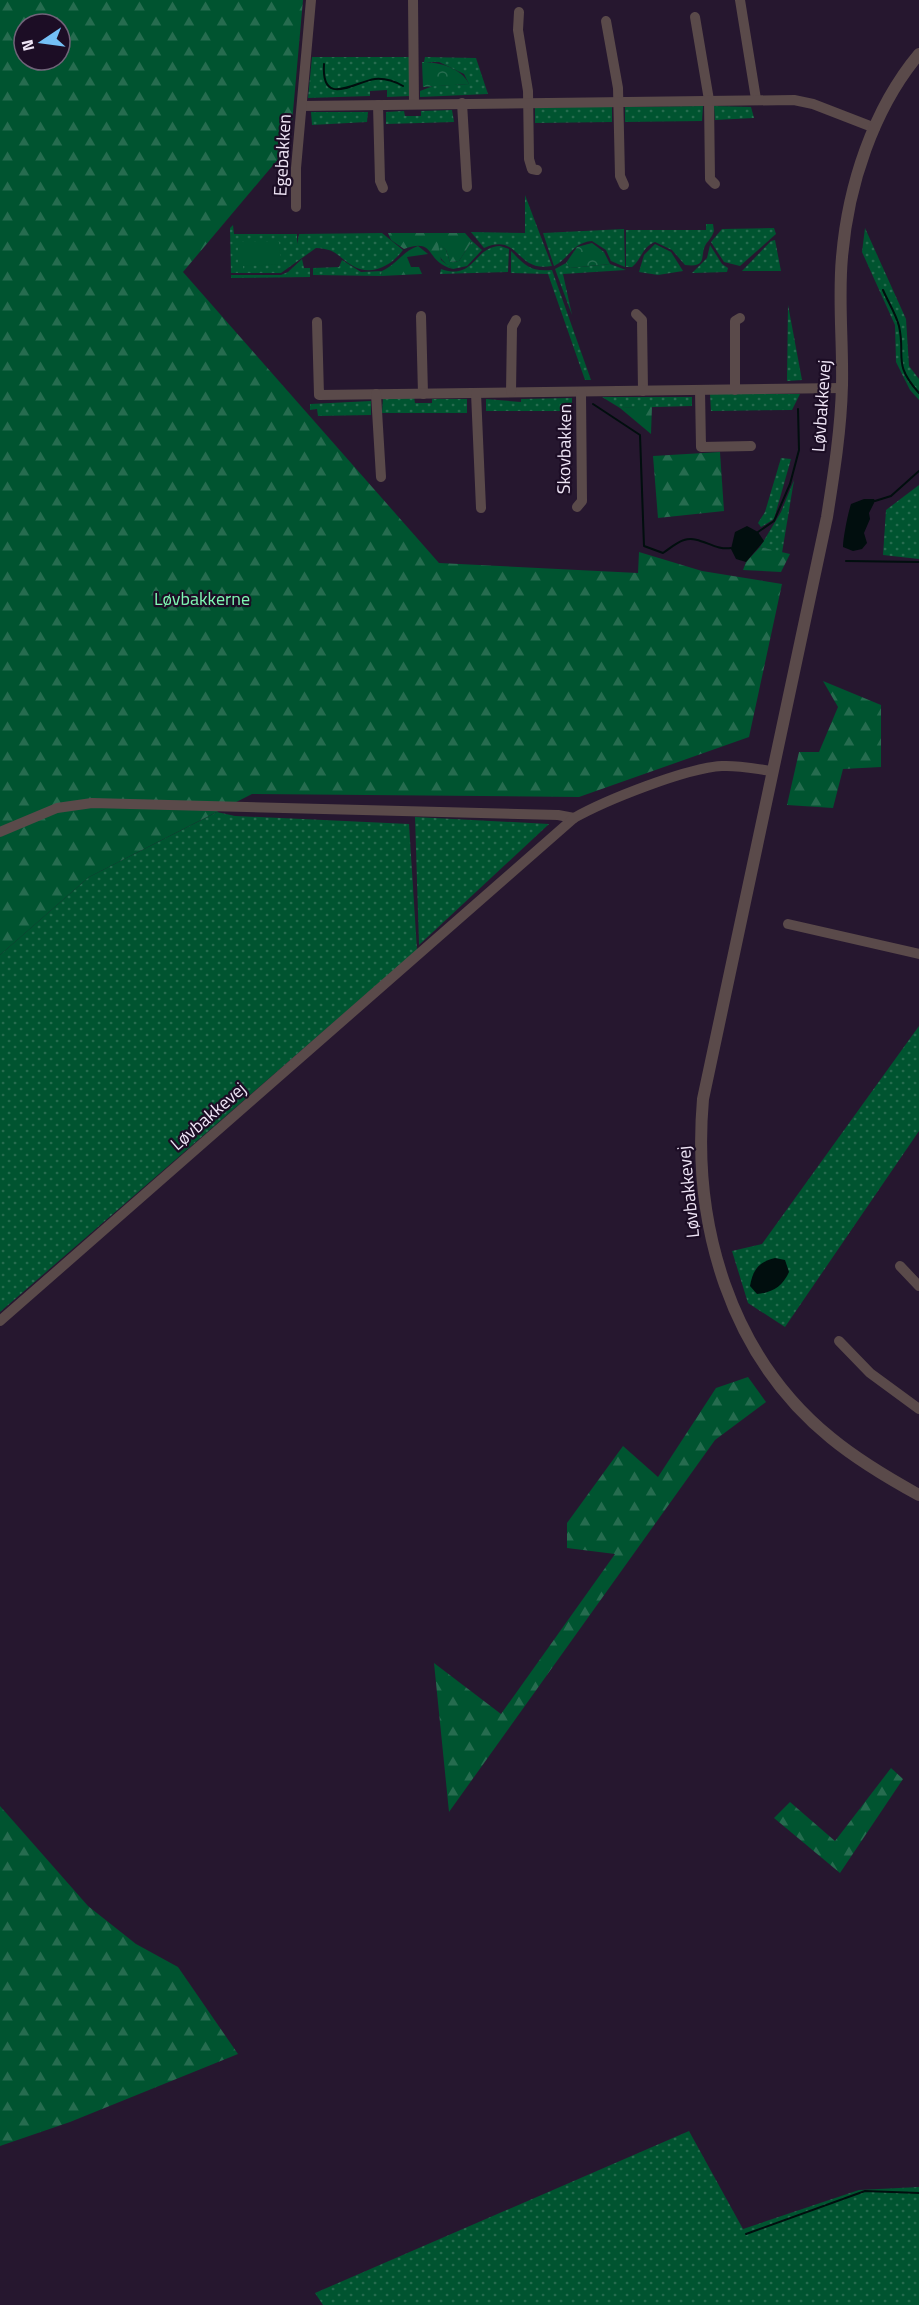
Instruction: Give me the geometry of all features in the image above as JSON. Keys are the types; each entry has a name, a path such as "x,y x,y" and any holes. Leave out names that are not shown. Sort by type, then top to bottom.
{"street":[{"name":"Egebakken","path":"296,207 296,168 311,0"},
{"path":"413,0 414,104"},
{"path":"740,0 756,99"},
{"path":"519,12 518,30 529,102 529,159 532,169 537,170"},
{"path":"695,17 709,100 710,179 715,184"},
{"path":"606,21 619,101 620,176 624,184"},
{"name":"Løvbakkevej","path":"919,54 896,88 875,128 852,193 845,227 841,290 842,388 836,462 827,517 703,1099 700,1137 706,1218 714,1255 727,1293 758,1353 777,1382 804,1414 830,1438 870,1467 919,1495"},
{"name":"Egebakken","path":"302,106 756,99 813,104 875,128"},
{"path":"462,103 467,187"},
{"path":"378,105 380,181 383,188"},
{"path":"636,314 642,320 643,391"},
{"path":"421,316 423,393"},
{"path":"735,390 735,321 740,318"},
{"path":"511,392 512,327 516,320"},
{"name":"Skovbakken","path":"317,322 319,395 842,388"},
{"path":"700,390 701,447 751,446"},
{"name":"Skovbakken","path":"577,507 582,501 581,392"},
{"path":"476,393 481,508"},
{"path":"376,394 381,477"},
{"name":"Løvbakkevej","path":"0,1321 574,818 598,804 704,769 733,766 772,771"},
{"path":"0,832 57,808 92,802 558,815 574,818"},
{"path":"788,924 919,954"},
{"path":"900,1266 919,1286"},
{"path":"839,1341 870,1373 919,1409"}],"green space":[{"name":"Løvbakkerne","path":"0,0 303,0 290,145 183,272 439,563 638,573 639,552 702,571 782,584 749,737 579,797 252,794 89,877 0,955"},
{"path":"312,57 410,57 410,96 387,97 387,90 370,91 370,96 308,98"},
{"path":"425,57 476,58 488,94 420,97 420,91 433,86 469,84 464,74 439,62 424,62"},
{"path":"422,62 449,67 461,74 469,84 423,87"},
{"path":"612,106 612,122 535,123 535,108"},
{"path":"703,106 702,121 625,122 625,107"},
{"path":"714,106 751,107 754,118 715,120"},
{"path":"452,110 454,122 386,124 386,112 404,111 405,116 421,116 421,111"},
{"path":"311,112 368,112 367,122 312,125"},
{"path":"525,195 552,266 540,267 531,264 505,245 496,244 484,248 471,232 525,233"},
{"path":"706,224 713,224 714,231 704,248 702,260 697,265 685,265 672,250 655,242 647,247 632,267 626,267 626,230 706,230"},
{"path":"233,225 234,234 297,234 297,244 299,234 382,233 403,250 387,265 374,270 360,269 333,252 316,248 281,273 243,273 243,266 279,242 239,242 238,273 231,273 230,228"},
{"path":"774,228 776,234 740,266 724,262 711,242 722,229"},
{"path":"865,228 906,319 909,366 919,379 919,400 910,390 896,362 895,325 862,252"},
{"path":"624,229 625,267 611,261 606,250 592,241 580,244 554,266 543,233"},
{"path":"388,233 465,233 472,241 459,261 450,262 446,250 438,243 441,260 453,269 444,266 422,246 404,249 391,240"},
{"path":"775,240 781,271 742,271 771,241"},
{"path":"472,241 482,250 467,266 453,269 443,261 437,247 438,242 446,250 450,262 459,261"},
{"path":"238,242 279,242 281,264 243,266 243,273 238,273"},
{"path":"592,243 604,252 610,264 570,268 566,263 577,247"},
{"path":"655,244 671,252 683,271 658,275 639,272 644,255"},
{"path":"710,245 722,264 728,268 727,272 692,273 707,258"},
{"path":"418,246 428,254 407,257 411,267 419,267 422,274 381,276 382,271"},
{"path":"500,246 509,249 508,272 440,274 441,269 461,271 484,252"},
{"path":"511,251 533,269 552,270 591,380 585,380 548,274 511,273"},
{"path":"302,259 304,268 310,268 310,277 231,278 231,275 281,275 288,272"},
{"path":"342,260 361,272 382,271 381,276 313,275 313,268 339,267"},
{"path":"566,263 570,268 610,264 626,270 563,274 572,315 555,269"},
{"path":"788,305 802,380 787,381"},
{"path":"710,394 800,394 792,410 711,411"},
{"path":"414,397 415,403 432,403 432,399 467,399 467,413 382,413 383,398"},
{"path":"602,397 692,397 692,406 620,408"},
{"path":"572,398 572,411 486,411 486,399 521,402 521,399"},
{"path":"371,401 371,415 318,416 317,409 310,410 310,404"},
{"path":"652,406 651,434 620,408"},
{"path":"720,452 724,511 658,518 653,456"},
{"path":"781,458 791,459 774,519 761,527 758,523 765,512"},
{"path":"794,480 782,553 760,547 781,512"},
{"path":"919,485 919,559 883,555 886,510"},
{"path":"760,547 790,554 781,572 743,570 746,562"},
{"path":"823,681 881,705 881,767 843,769 833,808 787,805 799,752 819,752 838,707"},
{"path":"217,812 235,816 409,824 417,950 0,1312 0,955 89,877"},
{"path":"415,817 549,824 419,945"},
{"path":"919,1026 919,1131 785,1327 748,1303 732,1251 762,1244"},
{"path":"748,1377 766,1402 715,1440 449,1812 434,1663 501,1714 615,1554 567,1548 567,1523 623,1446 658,1477 716,1388"},
{"path":"891,1768 903,1779 840,1873 774,1818 790,1802 835,1841"},
{"path":"0,1806 88,1906 136,1944 178,1967 238,2054 70,2122 0,2146"},
{"path":"689,2131 743,2229 859,2190 919,2187 919,2305 323,2305 315,2293"}],"shaded area":[{"path":"864,499 875,501 864,533 867,543 862,549 853,551 843,547 847,519 851,504"},
{"path":"747,526 758,532 764,541 746,562 736,559 731,549 735,532"},
{"path":"775,1258 785,1260 789,1272 776,1288 757,1294 750,1286 755,1271 761,1264"}],"waterway":[{"path":"324,64 324,77 333,89 375,79 390,80 403,86"},
{"path":"883,290 899,326 905,374 919,393"},
{"path":"593,404 640,435 644,546 663,553 679,542 690,539 731,548"},
{"path":"758,532 774,521 790,484 799,450 798,409"},
{"path":"875,501 891,496 919,471"},
{"path":"846,561 919,562"},
{"path":"746,2234 865,2191 919,2193"}]}
